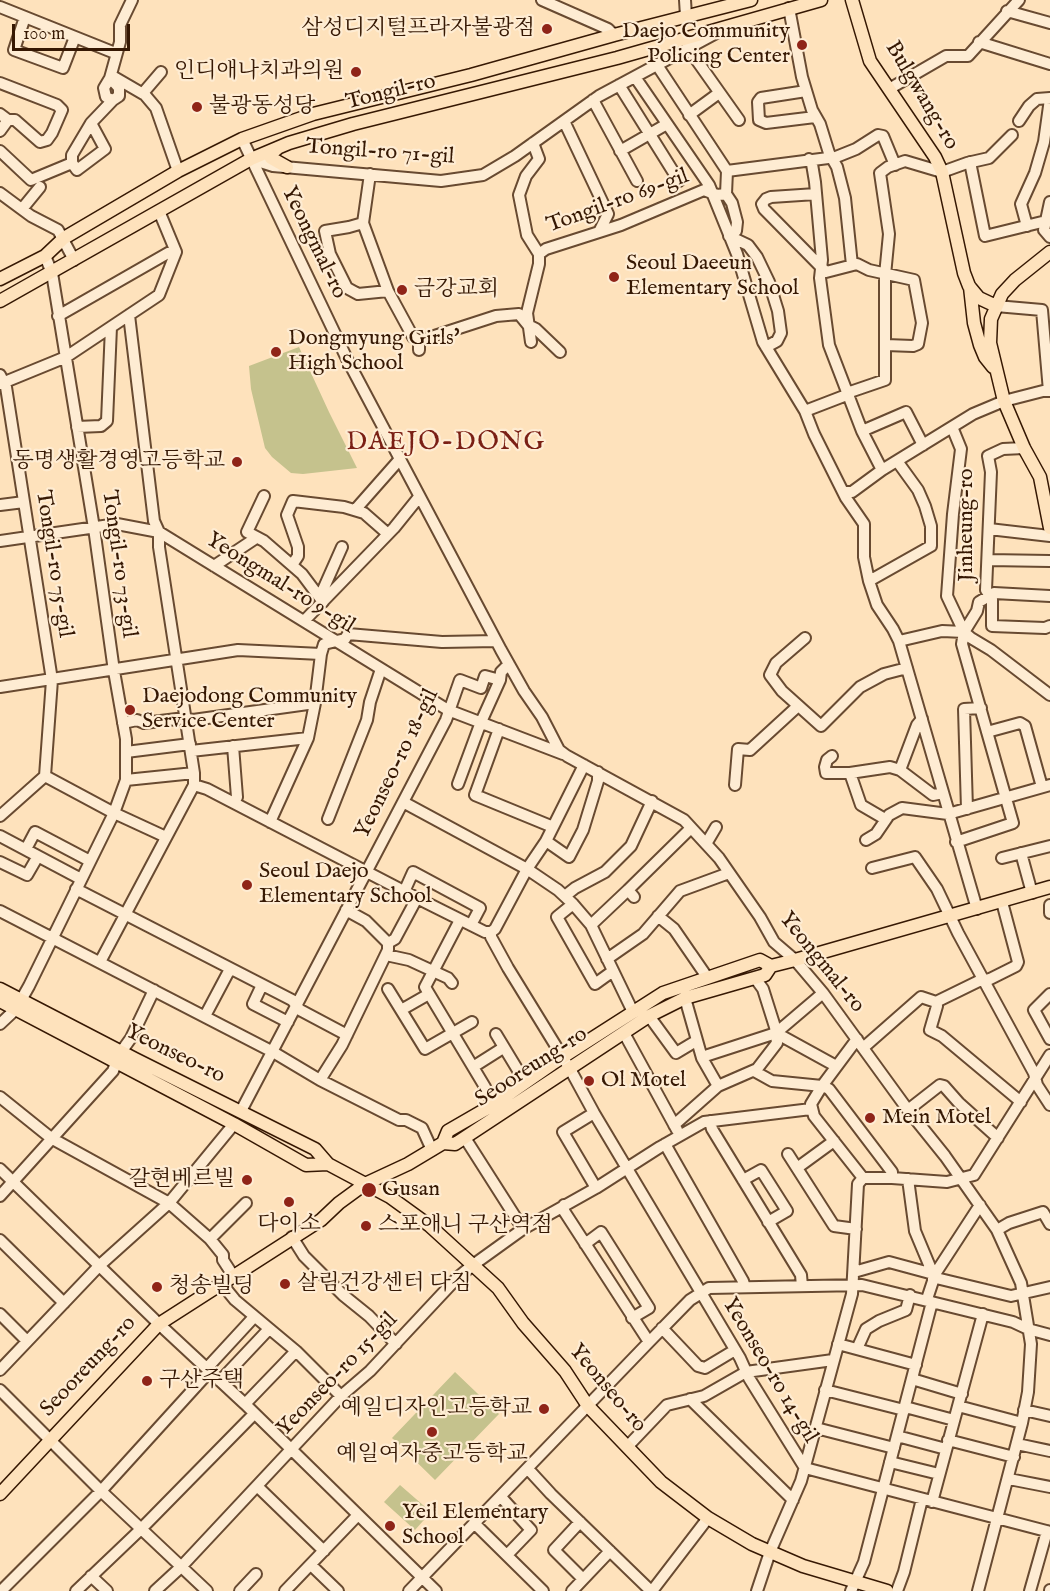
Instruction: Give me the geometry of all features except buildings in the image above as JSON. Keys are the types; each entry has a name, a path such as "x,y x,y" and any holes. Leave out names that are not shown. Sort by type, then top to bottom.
{"main road":[{"name":"Tongil-ro","path":"0,279 45,256 64,238 178,171 242,139 313,114 471,75 751,0"},
{"name":"Tongil-ro","path":"0,301 251,159 278,148 353,124 594,64 821,0"},
{"name":"Bulgwang-ro","path":"852,0 870,61 942,172 963,273 969,286 974,323 983,354 996,370"},
{"path":"278,148 272,153 271,158 287,167"},
{"path":"1050,252 1008,286 996,306 990,343 1004,401 1024,448 1040,477 1050,528"},
{"path":"969,286 980,298 996,306"},
{"name":"Seooreung-ro","path":"443,1143 455,1144 649,1016 685,998 765,975 771,966 1050,888"},
{"name":"Seooreung-ro","path":"0,1494 159,1324 321,1220 365,1184 443,1143 448,1131 493,1105 562,1057 663,993 707,976 760,960 771,966"},
{"name":"Yeonseo-ro","path":"0,989 18,1005 119,1057 306,1165 328,1164"},
{"name":"Yeonseo-ro","path":"0,1001 18,1005"},
{"name":"Yeonseo-ro","path":"119,1057 241,1111 315,1149 328,1164 390,1197 430,1226 498,1288 523,1323 565,1371 588,1406 627,1447 662,1482 708,1518 752,1544 852,1586 887,1591"}],"street":[{"path":"91,123 105,149 77,171 72,163 72,155 79,140 91,123 113,100 106,97 105,87 110,78 115,53 120,42 120,25 132,0"},
{"path":"542,0 608,28 614,35"},
{"path":"685,0 686,16"},
{"path":"889,89 946,56 968,56 1018,0"},
{"path":"0,7 115,53"},
{"path":"789,8 806,91 837,166 845,198 852,265"},
{"path":"1007,11 1050,23"},
{"path":"26,17 14,50 63,68 75,37"},
{"name":"Tongil-ro 71-gil","path":"251,159 273,166 441,181 483,175 593,100 726,28"},
{"path":"979,42 1050,64"},
{"path":"688,48 739,120"},
{"path":"657,65 727,171 726,194 732,203 737,222 736,231 729,236 748,245 769,282 781,333 777,341 766,347"},
{"path":"143,93 161,72"},
{"path":"110,78 115,76 143,93 156,108 178,171"},
{"name":"Tongil-ro 69-gil","path":"635,77 708,185 737,254 766,347 805,411 843,492 864,524 864,556 868,581 877,604 894,629 899,641 977,909"},
{"path":"0,83 57,105 62,110 59,131 47,140 40,142 15,120 4,117 0,131"},
{"path":"619,85 679,181"},
{"path":"806,91 761,98 758,102 759,120 766,123 815,117"},
{"path":"689,115 719,93"},
{"path":"1019,121 1037,99 1050,99 1044,142 1035,173 1021,204 1027,226"},
{"path":"593,100 637,181"},
{"path":"564,121 608,214 599,232"},
{"path":"620,151 667,124"},
{"path":"727,171 836,157 878,135 883,136 895,165"},
{"path":"805,411 885,380 885,273 889,234 880,173 905,161 942,172 970,162 989,159 1012,135"},
{"name":"Yeongmal-ro","path":"242,139 347,359 496,641 559,750 684,820 719,858 760,916 774,942 795,960 823,993 908,1110 962,1179 997,1230 1021,1283 1031,1344 1028,1392 1022,1423 978,1591"},
{"path":"531,342 527,313 539,264 539,255 536,246 527,235 519,195 526,176 539,159 533,143"},
{"path":"0,151 31,180 72,163"},
{"path":"808,159 812,164 816,194 820,278 829,345 862,431 882,470"},
{"path":"970,162 986,236 1046,221"},
{"path":"370,174 363,223 388,291 419,346 496,316 519,314 528,325 536,329 560,352"},
{"path":"22,209 40,187"},
{"name":"Tongil-ro 69-gil","path":"539,255 546,249 599,232 704,190 726,194"},
{"path":"0,193 58,230 74,260"},
{"path":"816,194 771,197 762,204 764,209 826,272 852,265 914,280 922,323 918,344 913,346 886,345"},
{"path":"1050,202 1044,230 1050,237"},
{"path":"66,357 159,295 176,252 159,211"},
{"path":"363,223 325,231 330,254 347,288 358,294 388,291"},
{"path":"58,316 168,253 176,252"},
{"name":"Tongil-ro 73-gil","path":"0,1024 18,1005 53,938 114,813 126,780 123,723 94,528 52,273 45,256"},
{"path":"843,492 852,492 882,470 973,414 1004,401 1042,391 1050,392 1042,310 996,306"},
{"path":"100,962 194,785 159,547 159,532 154,520 129,315"},
{"path":"77,427 101,426 107,421 111,327"},
{"name":"Tongil-ro 75-gil","path":"45,776 52,680 24,502 1,381 66,357"},
{"path":"862,431 906,412 923,445"},
{"path":"952,427 961,449 946,597 964,632 1050,694"},
{"name":"Jinheung-ro","path":"1024,448 1003,449 988,456 991,472 986,590 992,599 992,626 1045,628 1050,626"},
{"path":"355,510 400,459"},
{"path":"868,581 931,546 931,526 926,506 918,490 897,461"},
{"name":"Yeongmal-ro 9-gil","path":"264,496 247,532 264,541 302,574 323,602"},
{"path":"304,621 388,534 419,497"},
{"path":"292,565 298,556 298,547 287,515 293,501 331,505 364,513 388,534"},
{"path":"0,506 24,502"},
{"name":"Yeongmal-ro 9-gil","path":"0,541 117,524 159,532 448,710 566,755"},
{"path":"989,529 1050,536"},
{"path":"214,566 256,538"},
{"name":"Yeongmal-ro 9-gil","path":"323,602 322,592 342,547"},
{"path":"988,560 1050,561"},
{"path":"989,596 994,593 1050,596"},
{"name":"Jinheung-ro","path":"964,632 977,611 979,602 989,596"},
{"path":"899,641 942,631 964,632"},
{"path":"956,842 1013,824 962,644 964,632"},
{"path":"270,822 308,738 324,644 345,639 348,634 442,642 496,641"},
{"path":"805,638 777,663 770,675 782,691 821,726 860,687 884,674 907,668"},
{"path":"0,687 238,650 321,654"},
{"path":"458,784 481,722 500,680 501,672 509,664"},
{"path":"328,819 367,720 370,702 381,669"},
{"name":"Yeonseo-ro 18-gil","path":"241,1111 446,720 460,680 481,688 485,676 500,680"},
{"path":"123,723 137,720 144,723 185,718 193,720 315,703"},
{"path":"735,785 738,749 750,750 798,705"},
{"path":"967,809 964,709 981,708"},
{"path":"900,770 917,725 922,719"},
{"path":"866,840 876,834 885,819 902,808 948,814 1046,786 1025,726 1020,723 987,732"},
{"path":"499,729 474,795 553,827"},
{"path":"126,752 232,746 308,738"},
{"path":"232,746 237,797 234,803"},
{"path":"832,756 827,760 826,773 850,773 890,767 900,770 933,795 943,793"},
{"path":"194,785 207,789 460,920 485,932 491,932 546,841 584,765"},
{"path":"546,841 569,857 583,830 598,781 598,772"},
{"path":"126,780 194,773"},
{"path":"850,773 861,805 885,819"},
{"path":"0,816 45,776 114,813 166,837"},
{"path":"613,971 595,984 557,917 575,888 605,872 631,846 652,801"},
{"path":"403,802 527,869 569,900 591,925 633,1012"},
{"path":"706,844 716,827"},
{"path":"591,925 631,894 691,828"},
{"path":"26,849 34,832 90,861"},
{"path":"0,836 38,856 132,918 292,1000 300,1010 347,1035"},
{"path":"1002,858 1050,846"},
{"path":"1021,853 1032,893"},
{"path":"0,862 27,875 38,856"},
{"path":"872,868 915,857 937,889 949,917 1050,1105"},
{"path":"404,892 413,872 480,908 471,925"},
{"path":"607,959 643,934 680,891 729,873"},
{"path":"388,943 395,939 417,898"},
{"path":"1002,902 1018,962 1016,966 987,980 982,979 936,1002 937,1006 930,1030 942,1036 1021,1102"},
{"path":"1050,905 1050,913"},
{"path":"346,910 366,921 388,943"},
{"path":"0,911 205,1016 320,1080 399,1120 406,1120 422,1128 432,1150"},
{"path":"658,916 674,929 707,976"},
{"path":"401,1010 429,994 424,987 460,920"},
{"path":"491,932 491,937 508,968 570,1068 594,1113 701,1293"},
{"path":"320,1080 347,1035 386,955 388,943"},
{"path":"386,955 410,960 448,978 452,983"},
{"path":"205,1016 230,969"},
{"path":"674,1125 718,1086 754,1071 777,1043 763,989 755,978"},
{"path":"262,985 253,1004 288,1022"},
{"path":"388,988 425,1049 472,1022"},
{"path":"0,1196 113,1071 154,990"},
{"path":"702,1061 776,1033 823,993"},
{"name":"Seooreung-ro","path":"429,994 493,1105"},
{"path":"1050,994 1034,1010 1050,1039"},
{"path":"685,998 702,1061 718,1086"},
{"name":"Yeongmal-ro","path":"860,1043 921,998 936,1002"},
{"path":"649,1016 676,1053 696,1041"},
{"name":"Seooreung-ro","path":"624,1033 680,1136"},
{"path":"776,1033 836,1066"},
{"path":"496,1034 525,1082"},
{"path":"860,1043 836,1066 811,1104 814,1116 863,1178"},
{"path":"472,1067 503,1048"},
{"path":"863,1178 947,1182 974,1175 1050,1055"},
{"path":"754,1071 772,1081 822,1086 829,1089 892,1172 892,1178"},
{"path":"908,1110 940,1085 944,1086 959,1103 998,1138"},
{"path":"0,1097 51,1137 169,1203 210,1239 223,1255 223,1260 234,1277"},
{"name":"Yeonseo-ro 15-gil","path":"155,1591 181,1567 341,1396 396,1344 457,1278 473,1265 523,1229 596,1188 665,1144 710,1121 812,1109"},
{"path":"594,1113 563,1132 596,1188"},
{"path":"710,1121 712,1129 801,1275 802,1286"},
{"path":"0,1370 100,1265 169,1203 234,1124"},
{"name":"Seooreung-ro","path":"465,1138 523,1229"},
{"path":"797,1168 834,1141"},
{"path":"665,1144 745,1287"},
{"path":"789,1154 834,1226 856,1229"},
{"path":"0,1169 436,1591"},
{"path":"743,1180 761,1170 787,1211 768,1222"},
{"path":"757,1591 770,1552 805,1468 852,1294 858,1184 863,1178"},
{"path":"908,1179 915,1231 936,1278 1011,1296 1050,1287"},
{"path":"210,1239 246,1203"},
{"path":"564,1205 564,1211 649,1341"},
{"path":"852,1586 864,1562 916,1365 933,1274 980,1205"},
{"path":"997,1230 1009,1223 1043,1212 1050,1224"},
{"path":"585,1244 601,1232 650,1308 633,1318"},
{"path":"292,1237 304,1256 396,1344"},
{"path":"0,1240 64,1303"},
{"path":"854,1272 889,1262 933,1274"},
{"path":"222,1284 235,1300 296,1351 341,1396"},
{"name":"Yeonseo-ro 14-gil","path":"409,1591 649,1341 690,1300 709,1288 862,1285 983,1314 1050,1335"},
{"name":"Yeonseo-ro 14-gil","path":"701,1293 805,1468"},
{"path":"857,1349 866,1329 906,1310 910,1295"},
{"path":"0,1314 27,1341"},
{"path":"897,1591 927,1500 939,1474 983,1314"},
{"path":"1,1591 101,1491 254,1317"},
{"path":"220,1381 269,1329"},
{"path":"662,1329 698,1366 705,1368 735,1350"},
{"path":"838,1344 916,1365"},
{"path":"245,1404 296,1351"},
{"path":"627,1447 667,1405 704,1396 747,1372 833,1360"},
{"path":"912,1379 962,1394"},
{"path":"0,1390 101,1491 207,1591"},
{"path":"825,1390 954,1420"},
{"path":"690,1399 793,1500"},
{"path":"958,1406 1022,1423"},
{"path":"1024,1410 1050,1416"},
{"path":"76,1591 254,1414"},
{"path":"816,1428 894,1448"},
{"path":"897,1436 1014,1457"},
{"path":"1017,1444 1050,1451"},
{"path":"890,1462 939,1474"},
{"path":"805,1468 1048,1531 1030,1591"},
{"path":"528,1469 652,1591 708,1518"},
{"path":"1009,1479 1050,1487"},
{"path":"257,1486 324,1551"},
{"path":"501,1497 531,1530 507,1556"},
{"path":"285,1591 358,1515"},
{"path":"580,1522 554,1550 583,1579"},
{"path":"474,1523 543,1591"},
{"path":"572,1591 610,1551"},
{"path":"311,1565 338,1591"},
{"path":"240,1591 256,1574"},
{"path":"91,1576 107,1591"}],"shaded area":[{"path":"299,347 357,468 303,474 291,473 265,448 251,389 249,366"},
{"path":"455,1372 499,1414 435,1480 392,1438"},
{"path":"400,1485 431,1512 415,1530 384,1502"}],"place":[{"name":"삼성디지털프라자불광점","path":"547,29"},
{"name":"Daejo Community Policing Center","path":"802,45"},
{"name":"인디애나치과의원","path":"356,72"},
{"name":"불광동성당","path":"197,107"},
{"name":"Seoul Daeeun Elementary School","path":"614,277"},
{"name":"금강교회","path":"402,290"},
{"name":"Dongmyung Girls' High School","path":"276,352"},
{"name":"동명생활경영고등학교","path":"237,462"},
{"name":"Daejodong Community Service Center","path":"130,710"},
{"name":"Seoul Daejo Elementary School","path":"247,885"},
{"name":"Ol Motel","path":"589,1081"},
{"name":"Mein Motel","path":"870,1118"},
{"name":"갈현베르빌","path":"247,1180"},
{"name":"Gusan","path":"369,1190"},
{"name":"다이소","path":"289,1202"},
{"name":"스포애니 구산역점","path":"366,1226"},
{"name":"살림건강센터 다짐","path":"285,1284"},
{"name":"청송빌딩","path":"157,1287"},
{"name":"구산주택","path":"147,1381"},
{"name":"예일디자인고등학교","path":"544,1409"},
{"name":"예일여자중고등학교","path":"432,1432"},
{"name":"Yeil Elementary School","path":"390,1526"}],"district":[{"name":"DAEJO-DONG","path":"446,444"}]}
